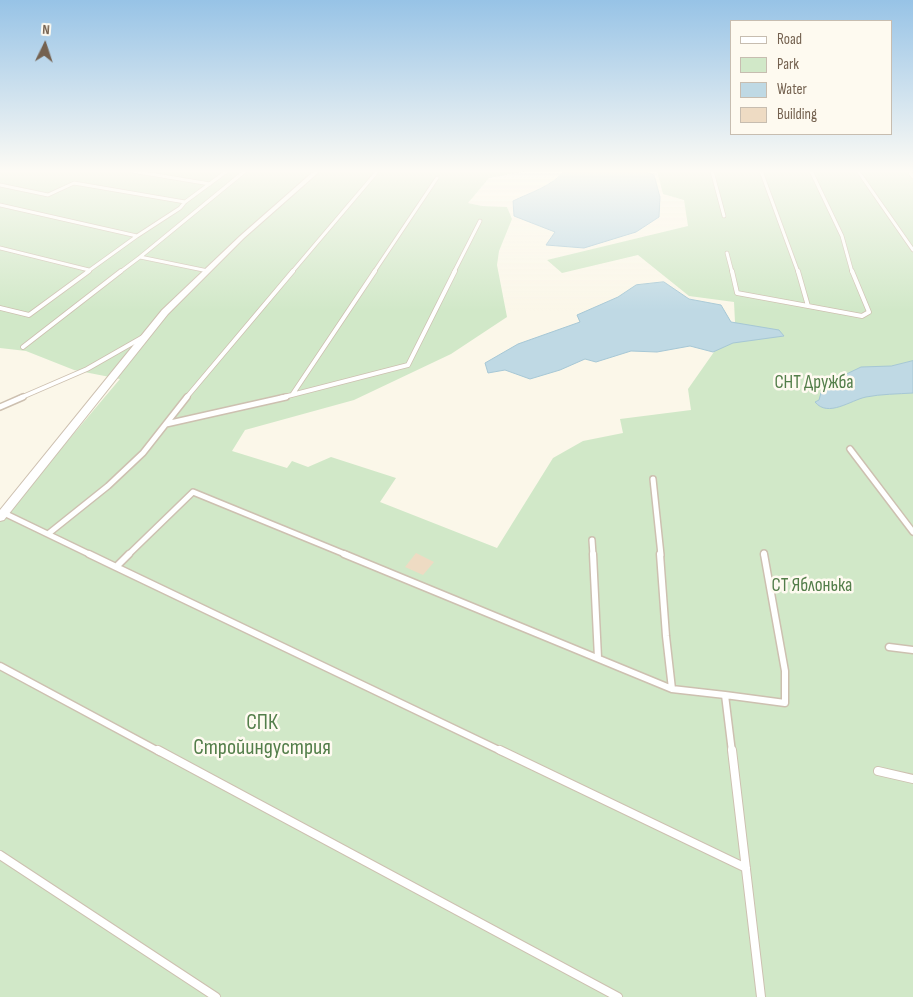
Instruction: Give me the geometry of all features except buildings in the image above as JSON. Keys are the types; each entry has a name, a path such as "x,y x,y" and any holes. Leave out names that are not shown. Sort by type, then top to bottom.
{"street":[{"path":"2,515 165,312 242,237 265,218"}],"lane":[{"path":"56,218 138,236"},
{"path":"0,308 28,315 166,218"},
{"path":"23,347 189,218"},
{"path":"48,534 108,486 143,453 339,218"},
{"path":"292,395 410,218"},
{"path":"778,218 797,268 808,306"},
{"path":"727,254 737,293 862,316 869,312 848,262 842,236 833,218"},
{"path":"891,218 913,250"},
{"path":"166,424 292,395 408,365 480,221"},
{"path":"0,248 89,270"},
{"path":"140,257 208,271"},
{"path":"0,407 87,369 148,334"},
{"path":"850,450 913,532"},
{"path":"653,479 659,520 668,664 672,688"},
{"path":"116,567 193,492 672,688 784,703 785,671 764,553"},
{"path":"2,515 48,534 746,868"},
{"path":"592,540 598,658"},
{"path":"889,647 913,650"},
{"path":"0,666 618,997"},
{"path":"726,696 761,997"},
{"path":"878,771 913,779"},
{"path":"0,855 216,997"}],"green space":[{"name":"СПК Стройиндустрия","path":"0,218 511,218 499,251 497,265 507,317 451,354 354,400 245,430 232,451 287,468 292,461 308,467 331,457 396,478 380,502 497,548 553,458 583,441 623,433 620,419 691,410 688,389 735,322 734,302 689,296 638,255 562,273 547,260 688,226 687,218 913,218 913,997 0,997 0,521 120,379 74,370 26,351 0,348"}],"water":[{"path":"518,218 658,218 636,232 584,248 546,245 555,232"},
{"path":"664,282 689,299 721,305 731,322 779,330 784,336 733,343 713,352 690,346 657,352 631,351 596,362 585,359 560,370 530,379 505,370 488,373 485,363 518,344 580,322 577,315 618,297 636,285"},
{"path":"913,361 913,393 866,397 833,408 820,407 815,402 819,400 822,389 832,381 861,367 891,366"}],"park label":[{"name":"СНТ Дружба","path":"814,383"},
{"name":"СТ Яблонька","path":"812,586"}]}
